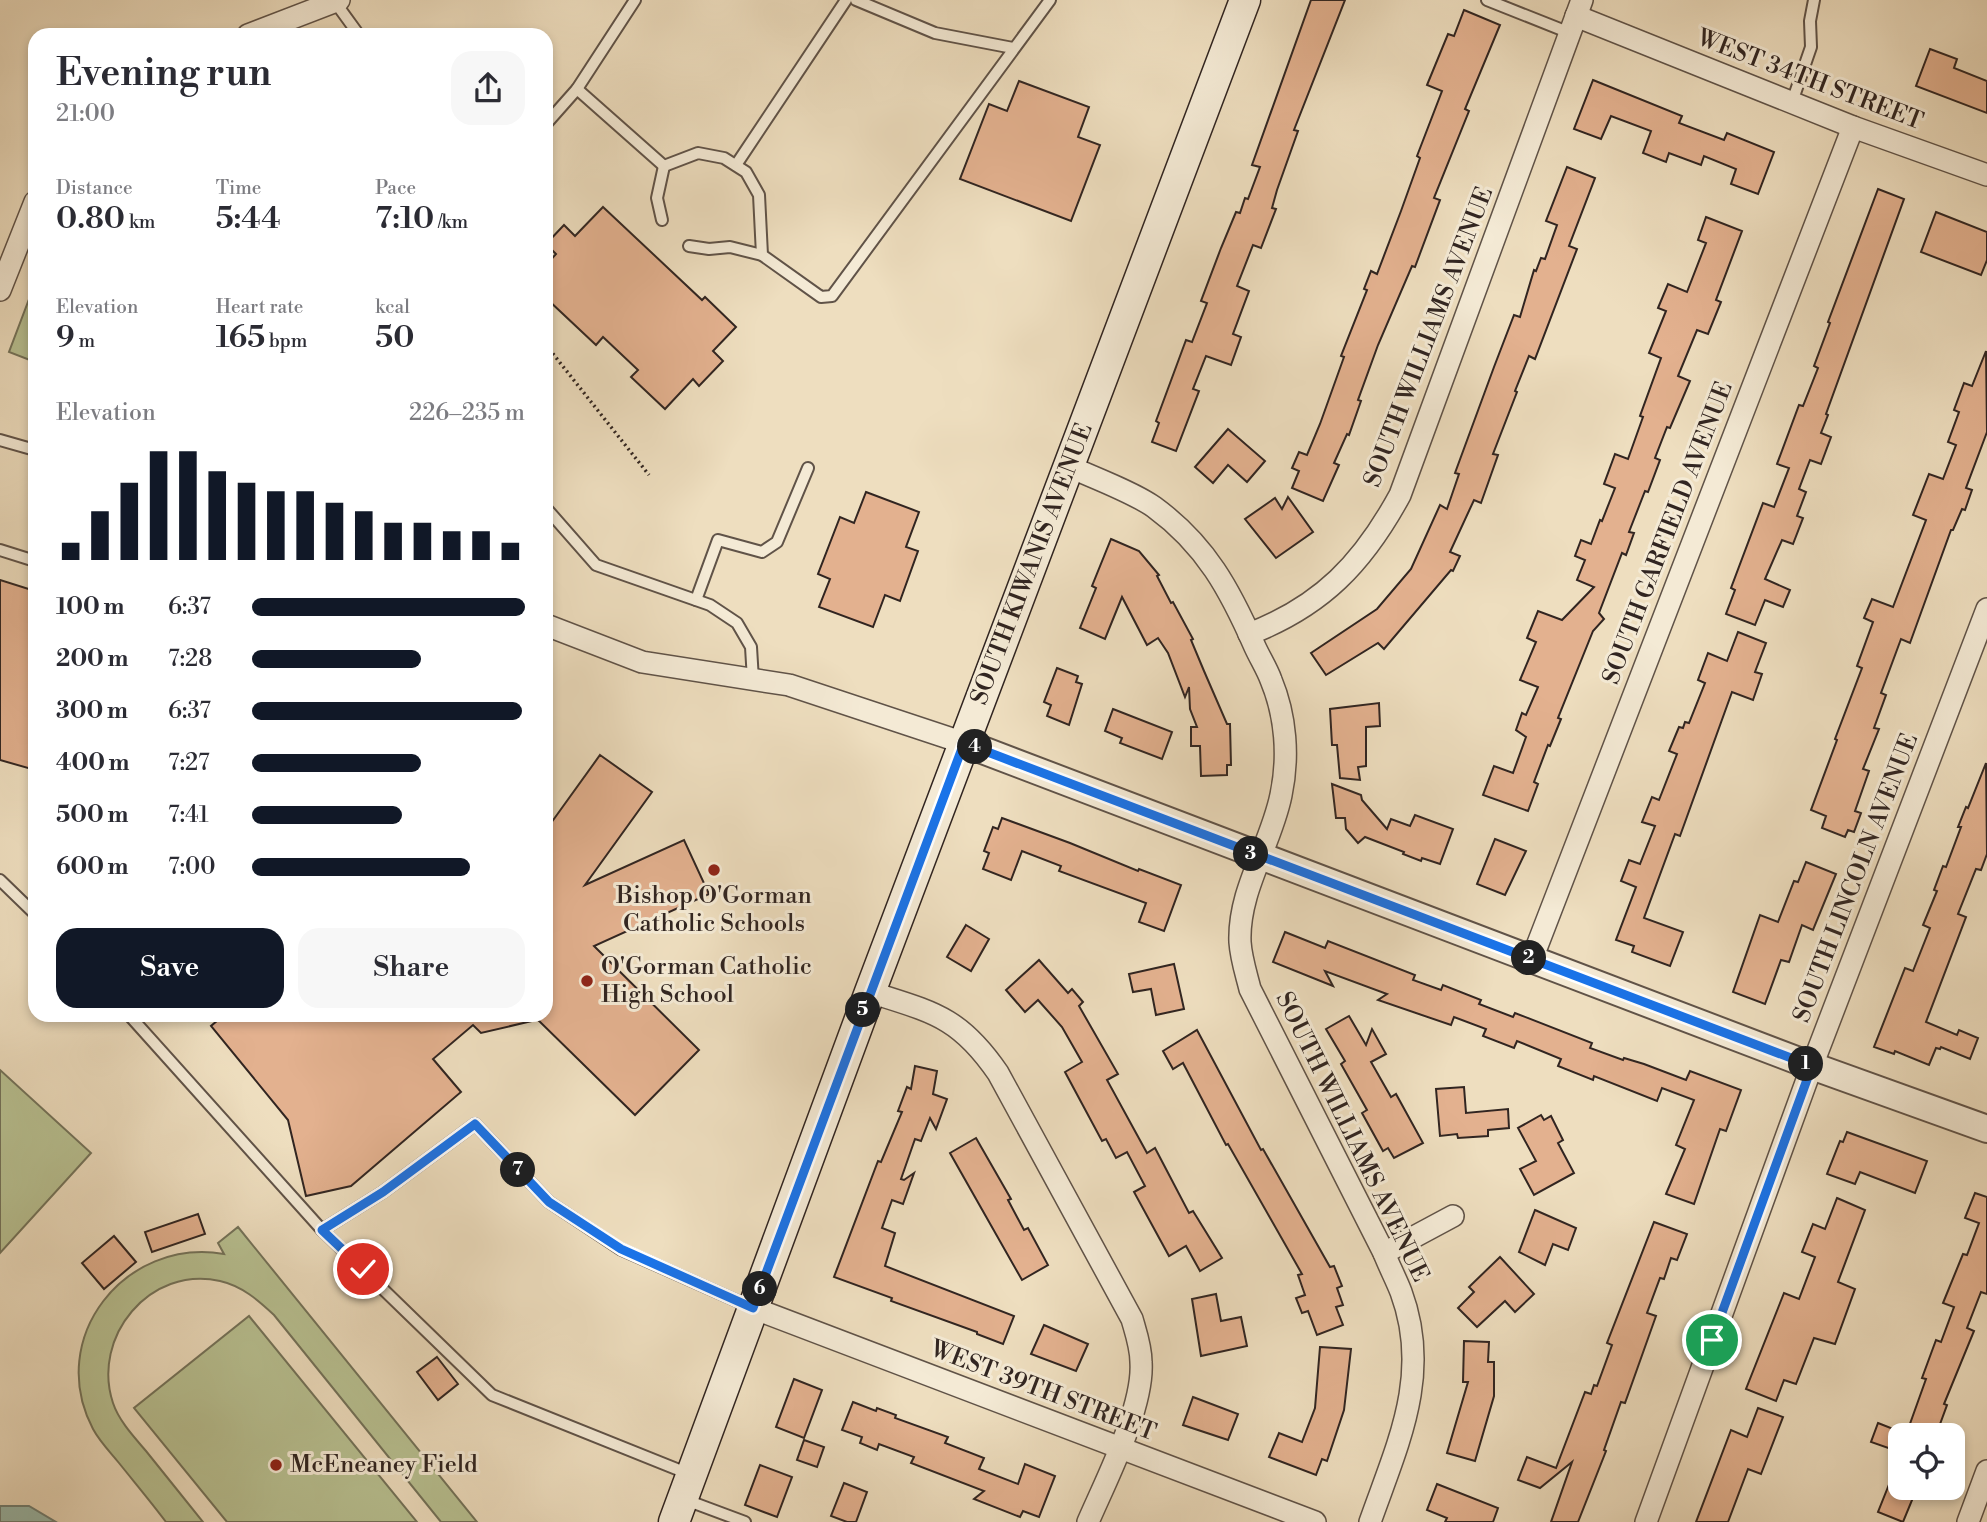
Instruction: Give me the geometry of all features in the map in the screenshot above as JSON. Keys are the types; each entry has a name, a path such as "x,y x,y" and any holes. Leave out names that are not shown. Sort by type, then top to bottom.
{"main road":[{"name":"SOUTH KIWANIS AVENUE","path":"682,1498 1245,0"}],"street":[{"path":"266,28 337,1"},
{"name":"SOUTH WILLIAMS AVENUE","path":"1249,634 1304,608 1334,585 1374,539 1394,507 1576,16"},
{"name":"WEST 34TH STREET","path":"1576,16 1853,127 1987,175"},
{"name":"SOUTH GARFIELD AVENUE","path":"1532,959 1853,127"},
{"path":"0,290 28,235"},
{"name":"SOUTH WILLIAMS AVENUE","path":"1068,466 1152,505 1198,547 1223,580 1239,608 1271,680 1280,709 1285,736 1285,771 1281,798 1242,912 1242,963 1250,989 1384,1253 1402,1294 1411,1332 1412,1392 1408,1413 1370,1522"},
{"name":"SOUTH LINCOLN AVENUE","path":"1646,1522 1812,1066 1987,610"},
{"path":"553,628 642,662 789,685 964,743 1812,1066 1987,1129"},
{"path":"870,992 936,1014 951,1022 968,1035 986,1055 1132,1319 1139,1340 1142,1364 1139,1391 1121,1448 1087,1522"},
{"path":"1384,1253 1453,1216"},
{"name":"WEST 39TH STREET","path":"753,1308 1315,1522"},
{"path":"1968,1522 1987,1471"}],"lane":[{"path":"553,116 577,89 635,0"},
{"path":"736,165 846,0"},
{"path":"856,0 935,33 1013,48"},
{"path":"689,246 709,249 730,247 762,255 821,297 832,296 1050,0"},
{"path":"1487,0 1576,16"},
{"path":"1792,102 1811,47 1810,21 1814,0"},
{"path":"337,1 354,28"},
{"path":"577,89 664,166"},
{"path":"664,166 698,153 724,158 746,172 759,195 762,255"},
{"path":"662,220 657,198 664,166"},
{"path":"0,440 28,448"},
{"path":"696,600 718,540 762,552 777,542 808,468"},
{"path":"553,516 596,565 710,605 737,623 751,647 753,680"},
{"path":"0,550 28,559"},
{"path":"0,880 28,907"},
{"path":"135,1022 322,1230 492,1395 682,1498 745,1522"},
{"path":"322,1230 383,1192 475,1124 549,1202 621,1249 753,1308"}],"path":[{"path":"553,354 649,475"}],"green space":[{"path":"28,302 28,359 9,352"},
{"path":"0,1070 91,1153 0,1253"},
{"path":"238,1227 477,1522 441,1522 274,1315 262,1304 228,1283 194,1279 171,1284 150,1295 132,1311 119,1331 111,1354 108,1378 113,1403 119,1416 203,1522 166,1522 93,1429 81,1395 79,1361 87,1329 103,1301 126,1278 155,1261 188,1253 224,1254 218,1243"},
{"name":"McEneaney Field","path":"249,1316 417,1522 227,1522 134,1408"}],"shaded area":[{"path":"0,1506 29,1506 56,1522 0,1522"}],"building":[{"path":"1311,0 1345,0 1294,130 1298,131 1272,208 1276,209 1261,248 1253,245 1237,286 1249,291 1233,334 1241,337 1231,365 1206,356 1193,389 1199,391 1176,451 1152,442 1159,423 1156,421 1186,340 1192,342 1207,303 1201,301 1221,248 1236,212 1240,213 1245,198 1248,199 1260,167 1252,165"},
{"path":"1464,10 1500,25 1465,109 1469,111 1434,198 1440,200 1415,267 1412,266 1378,345 1358,400 1361,401 1349,435 1347,434 1334,463 1339,465 1323,501 1292,488 1299,471 1292,468 1299,452 1307,455 1344,357 1341,356 1367,290 1364,289 1371,271 1377,274 1401,211 1420,158 1417,156 1442,91 1427,85 1448,34 1454,36"},
{"path":"1930,49 1957,59 1954,68 1987,81 1987,113 1916,86"},
{"path":"1593,80 1682,116 1679,123 1724,140 1727,133 1774,152 1758,194 1731,184 1736,169 1704,156 1701,165 1669,153 1666,162 1643,153 1651,131 1611,116 1601,139 1574,129"},
{"path":"1019,81 1089,107 1078,137 1100,145 1071,221 960,179 989,104 1007,111"},
{"path":"1567,167 1595,178 1569,246 1577,249 1535,359 1529,356 1515,391 1517,392 1493,454 1498,455 1481,503 1474,500 1450,552 1460,556 1453,571 1451,570 1384,649 1378,643 1326,675 1311,653 1377,609 1411,569 1440,505 1447,509 1459,474 1455,473 1514,315 1520,317 1534,270 1536,271 1541,258 1545,259 1557,225 1546,221"},
{"path":"1878,189 1904,199 1826,414 1828,415 1821,433 1831,437 1821,464 1810,460 1799,489 1806,492 1797,516 1803,518 1793,544 1782,540 1765,579 1790,590 1783,607 1765,600 1755,625 1726,614 1735,590 1731,588 1763,503 1774,507 1789,468 1777,464 1799,405 1803,406 1818,368 1814,366 1830,323 1828,322"},
{"path":"603,207 702,300 705,297 736,327 713,351 723,361 699,386 693,379 665,409 631,377 638,370 603,337 596,345 553,305 553,257 556,254 553,251 553,237 564,225 575,236"},
{"path":"1936,212 1987,232 1987,260 1981,275 1921,252"},
{"path":"1706,217 1742,231 1716,300 1721,302 1708,334 1697,330 1678,376 1690,381 1655,458 1660,460 1629,532 1634,533 1626,555 1622,553 1599,613 1604,619 1593,631 1558,718 1561,719 1534,782 1538,784 1528,811 1483,795 1494,766 1513,773 1526,737 1516,730 1522,713 1526,715 1538,687 1520,680 1536,642 1527,638 1538,611 1562,620 1594,587 1577,580 1585,560 1575,556 1581,540 1591,544 1615,488 1604,484 1615,454 1628,459 1661,358 1649,353 1666,311 1658,308 1668,284 1687,292 1706,243 1698,240"},
{"path":"1986,351 1987,432 1966,488 1972,490 1965,510 1962,509 1951,530 1910,643 1901,639 1881,693 1886,695 1874,728 1879,729 1863,769 1869,771 1855,811 1861,813 1854,832 1848,830 1845,837 1822,828 1826,816 1811,810 1862,668 1857,666 1873,622 1864,618 1872,599 1893,607 1926,520 1913,515 1929,474 1943,479 1956,445 1948,442 1959,412 1954,410 1964,383 1972,386"},
{"path":"1228,429 1265,461 1247,482 1228,465 1213,483 1195,467"},
{"path":"866,492 919,512 906,547 918,551 900,601 885,595 873,627 819,607 830,579 818,574 840,517 854,523"},
{"path":"1288,497 1313,532 1276,558 1245,519 1275,498 1282,509"},
{"path":"1111,539 1139,551 1159,575 1157,576 1171,603 1173,602 1193,639 1191,640 1227,724 1230,724 1231,765 1227,765 1227,775 1201,776 1200,746 1191,746 1191,727 1197,727 1190,709 1189,687 1185,697 1168,653 1158,638 1147,645 1122,597 1105,639 1080,628 1096,588 1092,586"},
{"path":"0,580 28,589 28,768 0,760"},
{"path":"1738,632 1766,643 1755,672 1762,674 1753,700 1732,692 1680,836 1675,834 1644,918 1683,932 1670,966 1632,952 1634,946 1616,940 1636,887 1621,881 1629,860 1640,864 1655,826 1642,822 1652,797 1659,800 1677,754 1669,751 1679,727 1683,728 1685,722 1689,723 1705,683 1698,680 1708,653 1727,661"},
{"path":"1057,668 1078,676 1076,682 1082,684 1069,725 1047,716 1051,705 1044,702"},
{"path":"1379,703 1380,726 1366,727 1366,766 1358,767 1360,780 1340,778 1337,745 1332,745 1330,709"},
{"path":"1113,709 1172,732 1162,759 1120,743 1122,738 1105,731"},
{"path":"600,755 652,792 585,885 684,840 709,894 594,946 699,1050 635,1115 540,1022 553,1022 553,820"},
{"path":"1986,763 1987,854 1981,870 1976,869 1958,914 1966,917 1926,1022 1957,1035 1959,1030 1978,1038 1970,1059 1941,1047 1936,1048 1929,1065 1895,1051 1894,1054 1874,1047 1905,968 1913,971 1930,928 1923,925 1937,891 1934,890 1943,866 1946,867 1961,827 1958,827"},
{"path":"1332,784 1361,795 1362,800 1387,829 1391,819 1410,826 1415,815 1453,829 1440,864 1422,858 1421,861 1365,837 1358,843 1346,829 1345,818 1336,818"},
{"path":"1002,818 1181,885 1164,931 1139,922 1146,903 1059,871 1061,866 1022,851 1011,880 983,869 989,853 984,851 993,827 998,829"},
{"path":"1495,839 1526,851 1505,895 1477,884"},
{"path":"1806,862 1836,874 1813,930 1802,925 1789,962 1781,960 1765,1004 1733,992 1760,915 1778,922 1794,881 1798,882"},
{"path":"966,925 989,939 971,971 947,957"},
{"path":"1285,932 1325,948 1328,941 1415,975 1413,980 1441,990 1443,985 1481,1000 1479,1004 1513,1017 1515,1013 1592,1043 1590,1048 1623,1060 1624,1058 1644,1064 1686,1080 1690,1071 1741,1090 1726,1131 1720,1129 1694,1204 1666,1194 1685,1149 1676,1145 1694,1100 1662,1088 1657,1101 1594,1076 1593,1080 1558,1066 1561,1059 1517,1041 1514,1048 1483,1036 1486,1029 1454,1017 1451,1025 1378,1000 1387,994 1325,971 1333,986 1273,962"},
{"path":"1039,960 1068,993 1072,989 1083,1002 1079,1006 1118,1074 1107,1080 1147,1153 1155,1148 1189,1213 1193,1211 1222,1258 1200,1271 1186,1246 1169,1256 1134,1192 1145,1186 1127,1152 1116,1158 1106,1139 1102,1141 1065,1072 1082,1062 1062,1027 1038,1000 1025,1012 1006,990"},
{"path":"1174,964 1184,1009 1156,1015 1151,989 1133,992 1129,974"},
{"path":"1349,1016 1366,1045 1372,1029 1386,1054 1371,1062 1391,1097 1396,1094 1423,1143 1394,1158 1388,1148 1383,1151 1362,1113 1367,1110 1341,1064 1345,1061 1326,1029"},
{"path":"216,1022 528,1022 481,1033 473,1025 433,1059 461,1092 351,1186 306,1196 288,1120 211,1026"},
{"path":"1197,1030 1261,1150 1263,1149 1330,1267 1334,1266 1342,1286 1337,1288 1343,1305 1336,1307 1343,1325 1317,1335 1308,1311 1302,1313 1296,1298 1305,1295 1298,1275 1302,1274 1228,1144 1226,1145 1183,1063 1173,1069 1163,1051"},
{"path":"915,1066 937,1071 933,1094 947,1099 936,1129 930,1118 921,1141 915,1139 901,1179 904,1180 914,1173 903,1204 892,1200 882,1228 895,1233 885,1266 1014,1316 1003,1344 834,1277 878,1161 881,1162 902,1112 898,1111 907,1087 911,1089"},
{"path":"1464,1087 1466,1113 1508,1109 1509,1128 1488,1130 1488,1136 1440,1136 1436,1089"},
{"path":"1541,1115 1544,1120 1551,1116 1563,1140 1558,1143 1574,1173 1534,1195 1520,1169 1536,1161 1518,1128"},
{"path":"1847,1132 1927,1161 1915,1193 1860,1172 1855,1184 1827,1174 1840,1141 1843,1142"},
{"path":"976,1138 1011,1199 1008,1200 1024,1230 1028,1228 1048,1265 1022,1280 950,1153"},
{"path":"1975,1193 1987,1197 1987,1294 1981,1292 1967,1328 1974,1331 1944,1404 1947,1405 1940,1423 1910,1423 1926,1379 1922,1378 1936,1340 1941,1342 1954,1307 1943,1303 1963,1254 1967,1255 1979,1223 1965,1218"},
{"path":"1837,1198 1865,1210 1838,1282 1855,1289 1835,1344 1814,1338 1796,1384 1784,1380 1776,1401 1746,1389 1784,1293 1799,1299 1815,1257 1802,1252 1813,1224 1825,1229"},
{"path":"1535,1210 1576,1228 1568,1250 1553,1244 1545,1265 1519,1252"},
{"path":"198,1214 205,1234 152,1252 145,1232"},
{"path":"1654,1222 1687,1234 1677,1260 1671,1258 1664,1279 1660,1278 1647,1313 1656,1316 1625,1403 1621,1402 1604,1450 1606,1451 1578,1522 1551,1522 1572,1462 1540,1488 1518,1480 1527,1457 1556,1468 1585,1392 1591,1394 1594,1385 1597,1386 1612,1345 1607,1343"},
{"path":"114,1236 136,1262 104,1289 82,1263"},
{"path":"1500,1257 1534,1294 1515,1312 1505,1301 1477,1327 1458,1308 1474,1292 1469,1287"},
{"path":"1216,1294 1221,1321 1241,1317 1247,1346 1201,1356 1192,1299"},
{"path":"1044,1325 1088,1344 1076,1371 1031,1354"},
{"path":"1464,1341 1489,1342 1488,1362 1494,1362 1494,1396 1475,1461 1447,1453 1468,1382 1463,1382"},
{"path":"1320,1347 1351,1349 1344,1410 1327,1461 1322,1459 1316,1475 1269,1457 1279,1433 1302,1442 1315,1408"},
{"path":"437,1357 458,1384 438,1400 417,1372"},
{"path":"794,1379 822,1390 804,1438 776,1427"},
{"path":"1193,1397 1238,1414 1228,1440 1183,1425"},
{"path":"853,1402 896,1415 895,1418 948,1437 945,1443 984,1458 979,1469 1018,1484 1025,1464 1055,1476 1039,1517 1023,1511 1020,1517 974,1499 984,1491 911,1463 914,1457 879,1444 877,1450 860,1443 862,1437 842,1430"},
{"path":"1758,1408 1783,1417 1761,1474 1748,1469 1728,1522 1696,1522 1731,1430 1747,1437"},
{"path":"1878,1423 1888,1427 1888,1448 1871,1442"},
{"path":"804,1440 824,1447 817,1467 797,1460"},
{"path":"760,1465 792,1477 777,1517 745,1505"},
{"path":"844,1483 867,1492 856,1522 847,1522 831,1516"},
{"path":"1437,1484 1498,1508 1493,1522 1445,1522 1447,1518 1427,1510"},
{"path":"1888,1487 1888,1500 1912,1500 1903,1522 1878,1512"}],"place":[{"name":"Bishop O'Gorman Catholic Schools","path":"714,870"},
{"name":"O'Gorman Catholic High School","path":"587,981"},
{"name":"McEneaney Field","path":"276,1465"}],"route":[{"path":"363,1269 322,1230 383,1192 475,1124 549,1202 621,1249 753,1308 964,743 1812,1066 1712,1340"}]}
